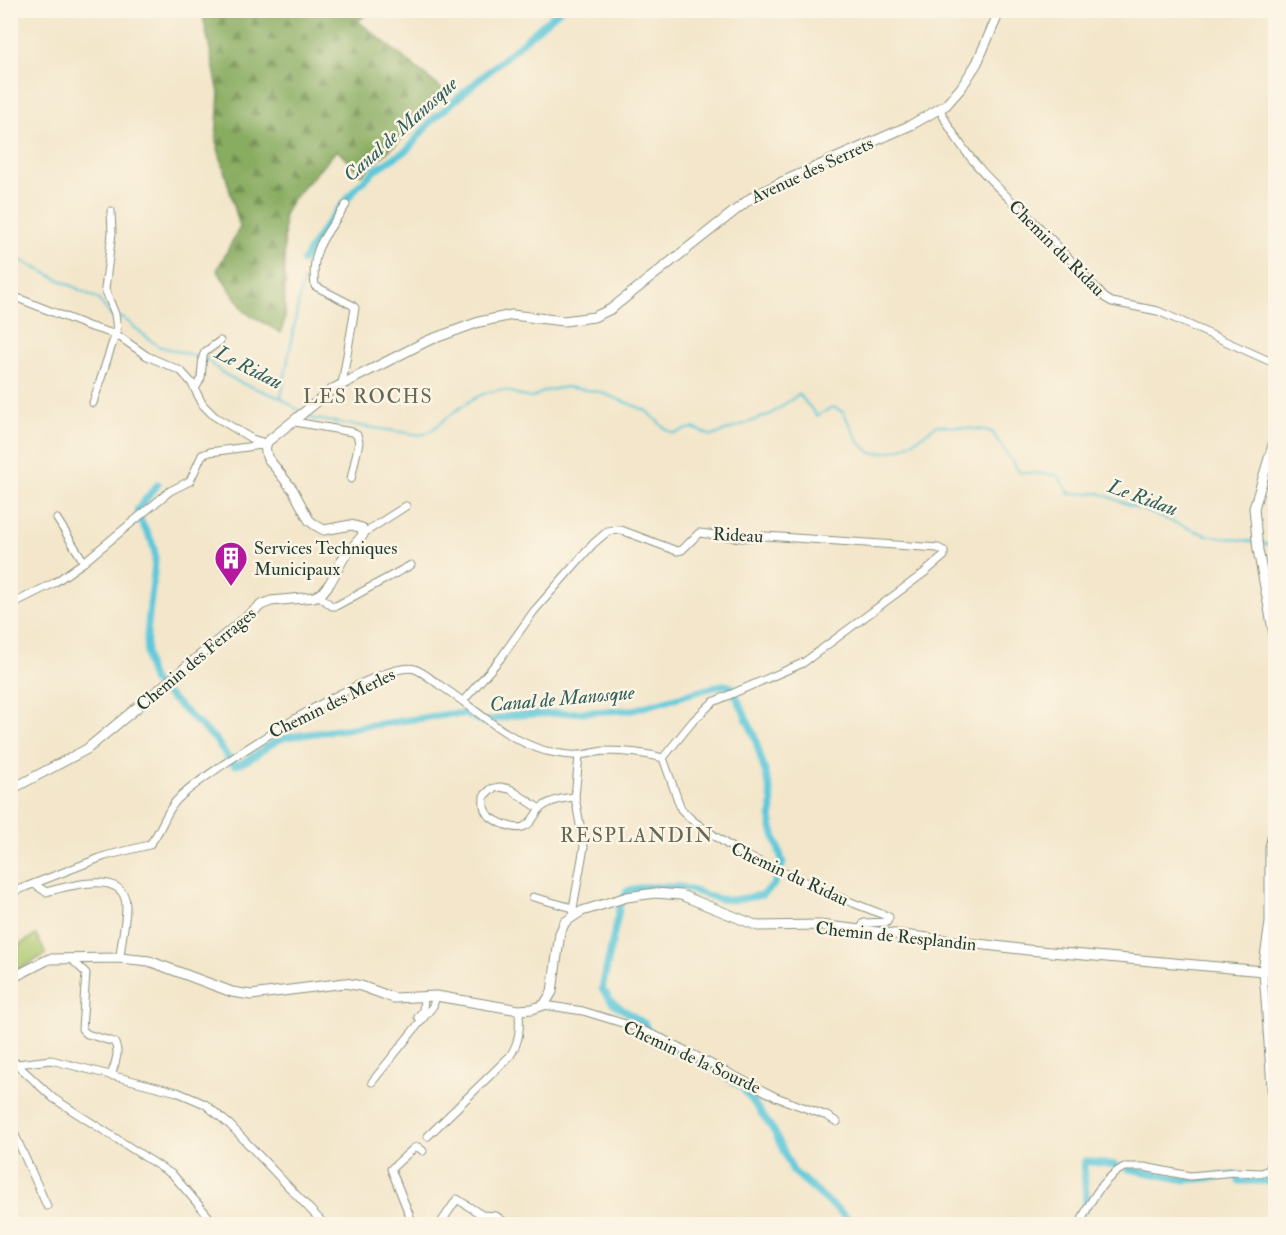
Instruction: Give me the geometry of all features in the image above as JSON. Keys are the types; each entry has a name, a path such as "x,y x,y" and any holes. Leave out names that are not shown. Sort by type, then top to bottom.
{"street":[{"name":"Avenue des Serrets","path":"264,444 342,384 427,341 478,322 519,315 564,321 594,317 611,309 751,198 940,111 957,93 977,63 1000,10"},
{"name":"Chemin du Ridau","path":"940,111 954,138 978,169 1036,224 1106,298 1112,302 1158,311 1275,364"},
{"path":"342,384 355,308 352,304 315,286 313,268 316,251 346,205"},
{"path":"93,403 117,334 116,318 105,289 112,233 111,211"},
{"path":"10,295 88,326 117,334 147,356 181,371 195,389 203,405 214,416 264,444"},
{"path":"195,389 201,378 202,358 205,352 220,341"},
{"path":"300,417 357,435 359,442 351,479"},
{"path":"1275,435 1255,505 1257,542 1275,645"},
{"path":"10,605 54,582 84,562 172,489 192,479 200,457 205,454 264,444"},
{"path":"264,444 267,457 293,490 309,520 324,530 358,525 364,533"},
{"path":"406,506 364,533 344,557 326,590 319,596 332,606 336,606 411,565"},
{"path":"57,519 84,562"},
{"name":"Rideau","path":"464,700 500,659 534,611 597,539 612,530 621,530 677,551 682,550 699,533 742,538 766,537 942,549 945,554 940,560 797,667 715,700 663,758"},
{"name":"Chemin des Ferrages","path":"10,790 87,749 261,605 281,599 319,596"},
{"name":"Chemin des Merles","path":"11,893 105,856 149,844 175,801 233,756 311,710 396,670 415,669 529,745 546,751 579,756 612,751 663,758"},
{"path":"10,979 48,959 120,958 149,961 240,994 256,995 345,983 361,986 394,998 436,996 519,1010 544,1005 552,992 561,931 574,912 584,847 575,797 579,756"},
{"name":"Chemin du Ridau","path":"663,758 677,802 684,813 738,852 889,917 886,922 864,923 860,930"},
{"path":"540,809 510,789 489,790 484,799 485,810 489,816 514,827 521,827 536,817 540,809 560,799 575,797"},
{"path":"1080,1224 1092,1199 1111,1177 1120,1169 1128,1166 1190,1176 1235,1172 1262,1173 1269,1170 1275,1144 1263,971 1270,923 1269,856 1275,823"},
{"path":"34,884 46,892 99,882 119,889 126,905 120,958"},
{"name":"Chemin de Resplandin","path":"574,912 623,898 655,893 681,895 758,926 819,925 1028,951 1263,971"},
{"path":"533,897 574,912"},
{"path":"70,958 86,973 82,1029 87,1034 117,1045 111,1076"},
{"path":"1263,971 1275,972"},
{"path":"372,1082 433,1006 436,996"},
{"path":"392,1049 423,1010 424,997"},
{"name":"Chemin de la Sourde","path":"544,1005 583,1011 645,1032 776,1097 837,1122"},
{"path":"428,1136 510,1056 520,1033 519,1010"},
{"path":"1268,1031 1275,1060"},
{"path":"10,1058 52,1098 173,1175 215,1224"},
{"path":"17,1064 51,1060 177,1092 208,1106 230,1125 324,1224"},
{"path":"10,1124 47,1206"},
{"path":"412,1224 391,1169 414,1148 418,1147 423,1151"},
{"path":"440,1224 457,1199 482,1215 496,1216 507,1224"}],"green space":[{"path":"202,11 371,11 358,21 446,92 421,122 361,175 337,150 292,200 284,215 285,317 281,333 245,312 217,270 240,227 216,141 219,93"},
{"path":"36,935 46,954 16,971 11,961 11,949"}],"waterway":[{"name":"Canal de Manosque","path":"303,261 326,225 357,187 375,170 408,149 431,121 560,10"},
{"name":"Le Ridau","path":"10,255 98,299 112,317 123,318 158,346 206,359 221,372 241,383 281,398 301,412"},
{"path":"281,397 303,279"},
{"name":"Le Ridau","path":"306,415 314,419 421,435 429,432 464,405 493,391 503,390 531,398 545,391 566,387 600,392 645,410 667,430 674,433 693,428 712,436 771,414 799,394 817,416 833,407 843,412 859,442 871,453 899,449 937,425 985,430 992,432 1019,472 1057,475 1070,494 1099,493 1206,535 1256,542"},
{"name":"Canal de Manosque","path":"158,484 137,510 153,544 155,557 147,639 149,670 154,682 215,739 235,765 249,760 274,742 287,737 451,714 465,714 483,722 514,715 633,710 721,685 732,687 754,735 769,785 772,802 771,825 783,863 773,886 762,895 734,900 719,899 681,887 644,887 627,891 620,905 602,989 613,1003 645,1024 651,1040 712,1068 742,1087 774,1131 793,1171 854,1224"},
{"name":"Le Ridau","path":"1261,543 1276,546"},
{"path":"1084,1211 1086,1205 1085,1161 1116,1165"},
{"path":"1129,1169 1186,1180 1237,1175"},
{"path":"1239,1181 1276,1181"}],"place":[{"name":"Services Techniques Municipaux","path":"231,587"}],"district":[{"name":"LES ROCHS","path":"368,396"},
{"name":"RESPLANDIN","path":"637,835"}]}
